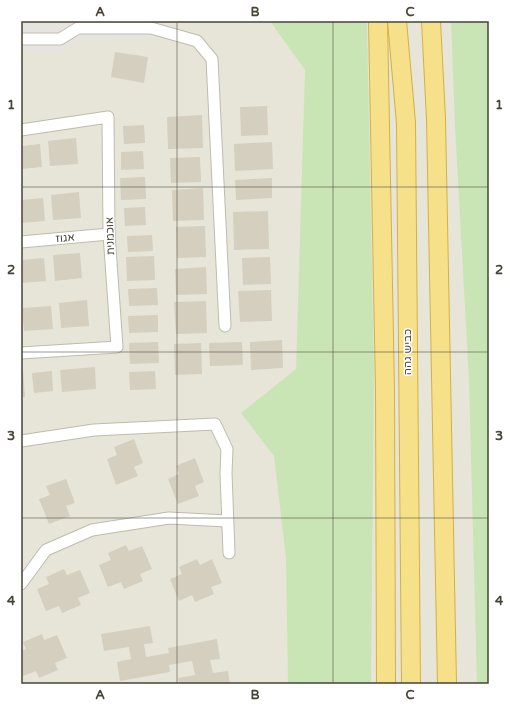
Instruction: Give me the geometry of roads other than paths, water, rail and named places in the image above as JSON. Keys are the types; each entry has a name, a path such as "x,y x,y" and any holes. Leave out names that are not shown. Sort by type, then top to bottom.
{"highway":[{"path":"378,21 385,390 386,684"},
{"name":"כביש גהה","path":"398,21 406,123 411,684"},
{"path":"431,21 436,127 447,684"}],"street":[{"path":"69,21 78,28"},
{"path":"21,39 60,39 78,28 152,28 197,41 212,59 225,326"},
{"name":"אוכמנית","path":"21,130 108,117 109,234 117,347 21,353"},
{"name":"אגוז","path":"21,242 109,234"},
{"path":"21,441 94,430 215,424 227,449 228,553"},
{"path":"21,584 46,550 92,530 169,518 228,521"}]}
